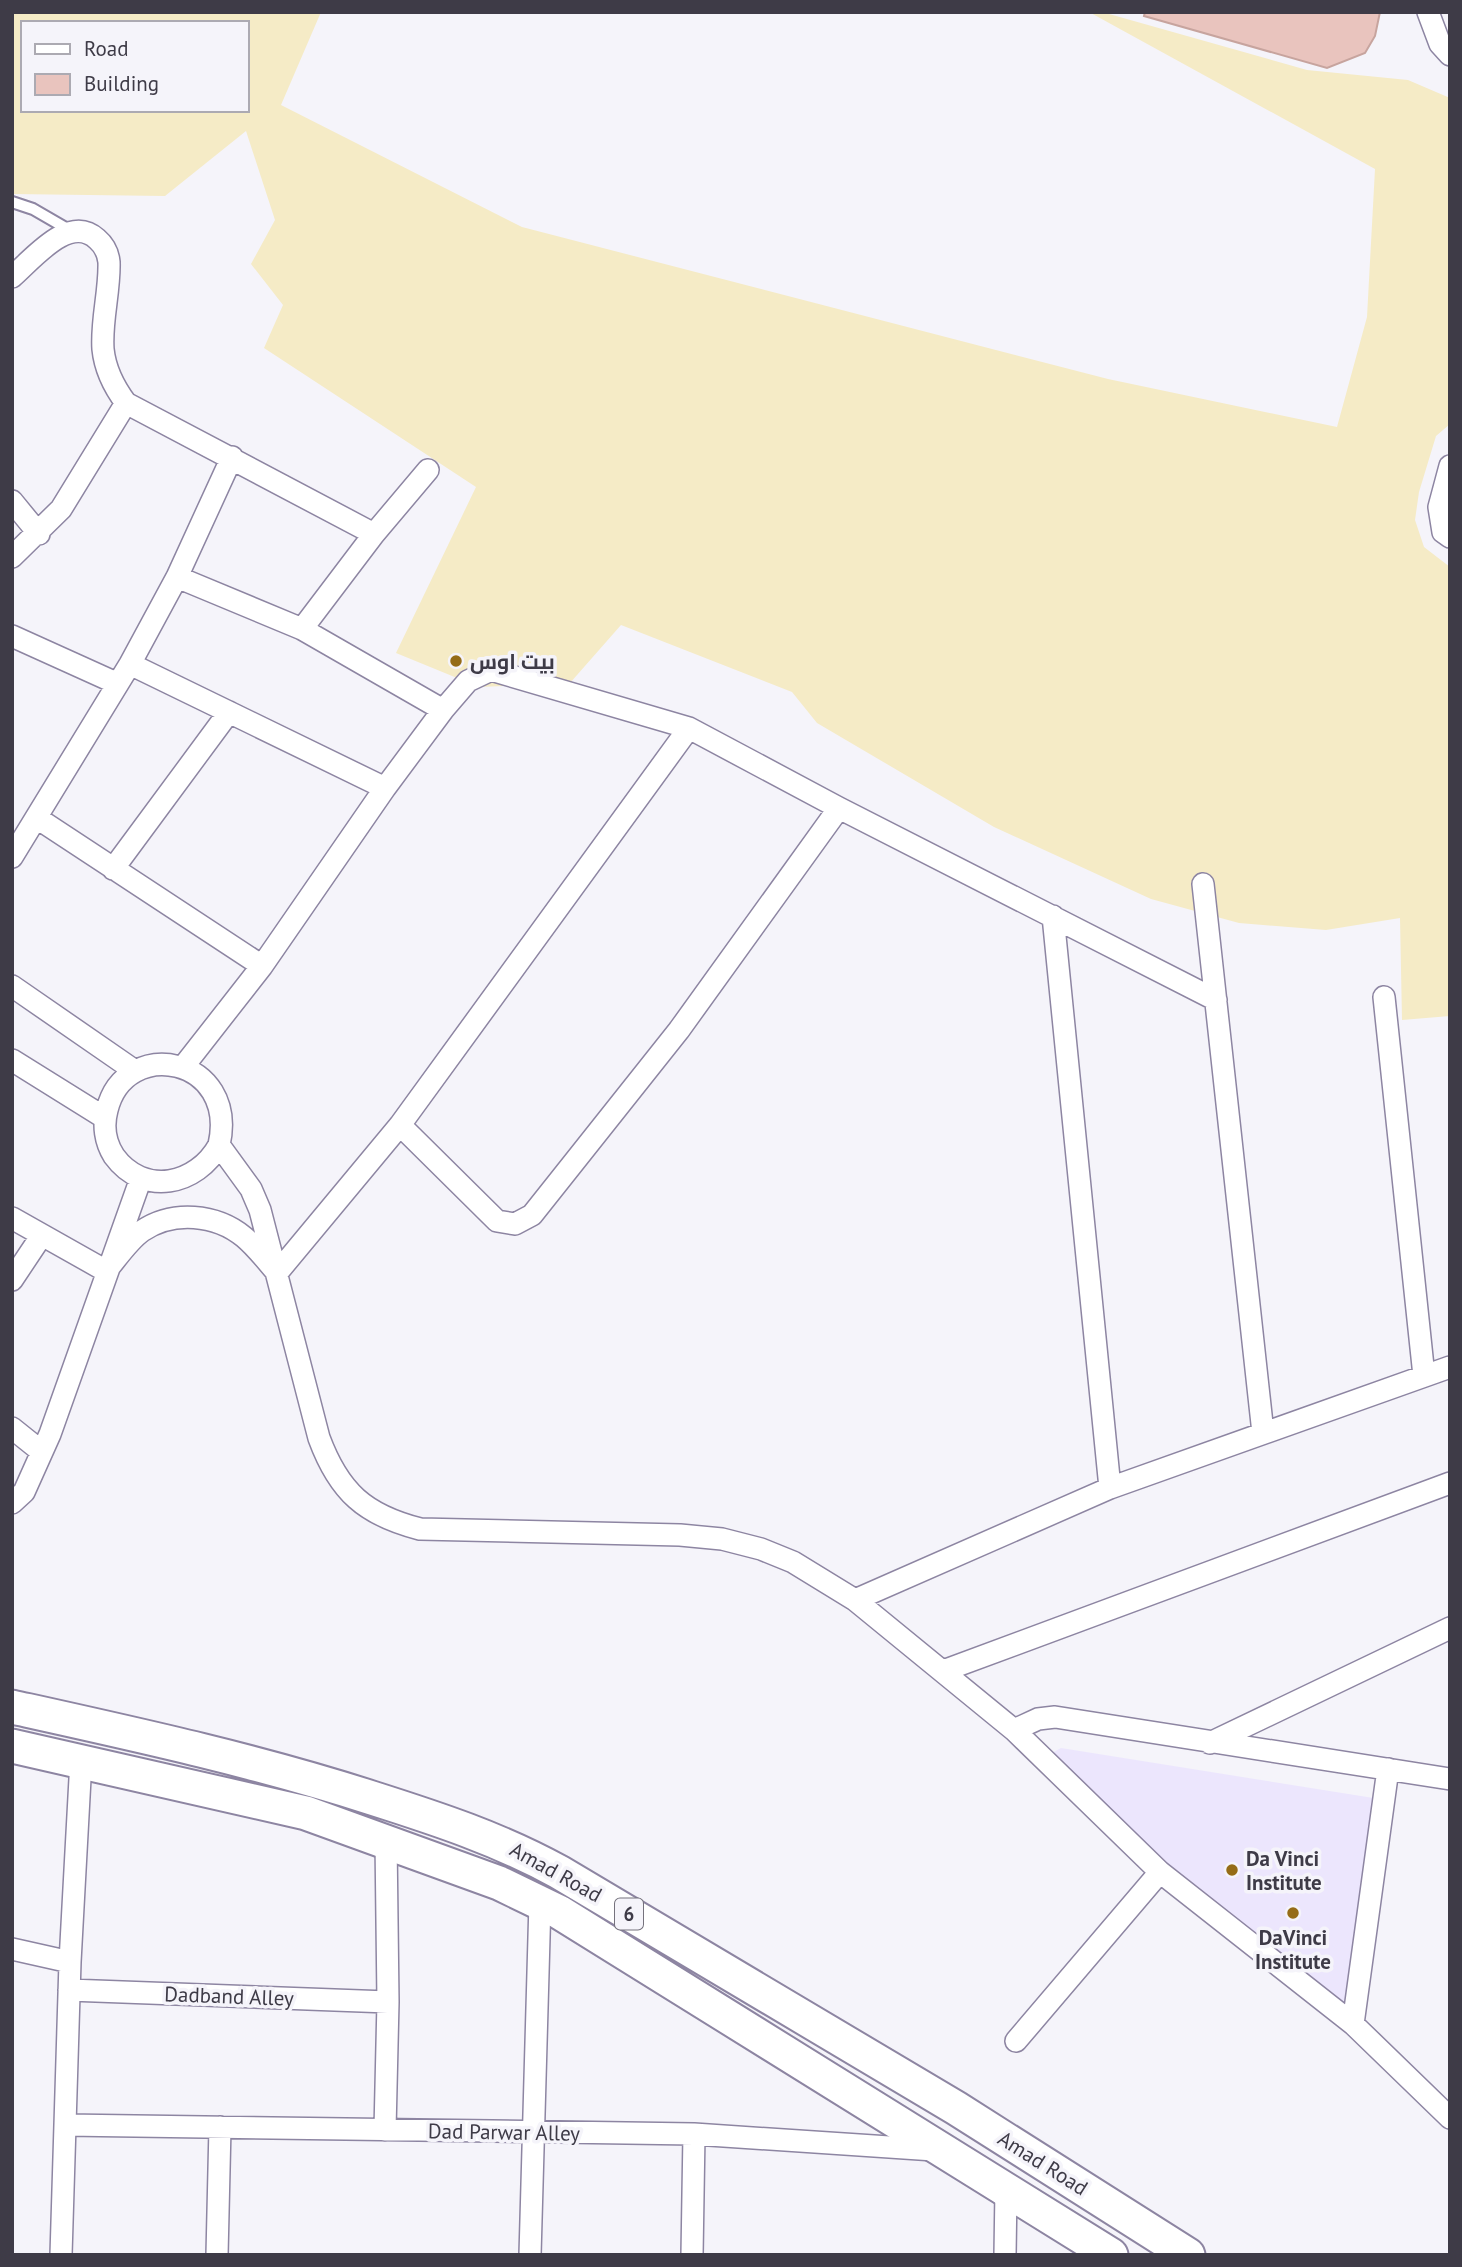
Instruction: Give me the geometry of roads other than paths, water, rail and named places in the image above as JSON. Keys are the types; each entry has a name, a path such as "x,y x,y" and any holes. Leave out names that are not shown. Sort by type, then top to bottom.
{"main road":[{"name":"Amad Road","path":"12,1707 172,1742 281,1770 447,1820 505,1843 571,1879 944,2101 1188,2255"},
{"name":"Amad Road","path":"12,1746 306,1813 386,1840 540,1902 1111,2255"}],"street":[{"path":"1450,13 1429,16 1440,44 1450,55"},
{"path":"12,277 59,237 71,231 93,236 104,246 109,260 103,348 110,377 126,403 374,534"},
{"path":"12,557 39,534 67,499 126,403"},
{"path":"12,857 130,664 177,577 232,457"},
{"path":"1450,466 1439,507 1443,532 1450,537"},
{"path":"302,629 374,534 428,470"},
{"path":"12,501 39,534"},
{"path":"177,577 302,629 443,710"},
{"path":"12,636 116,683"},
{"path":"130,664 385,788"},
{"path":"183,1067 262,967 385,788 443,710 468,681 491,670 689,728 839,808 1216,1000"},
{"path":"113,869 229,712"},
{"path":"277,1273 400,1125 689,728"},
{"path":"400,1125 497,1221 515,1224 531,1215 678,1030 839,808"},
{"path":"37,818 262,967"},
{"path":"1202,884 1263,1433"},
{"path":"1053,916 1110,1489"},
{"path":"12,986 135,1071"},
{"path":"1384,997 1424,1376"},
{"path":"12,1060 105,1118"},
{"path":"167,1065 183,1067 209,1085 217,1098 222,1114 219,1145 211,1159 187,1178 156,1182 141,1178 125,1168 113,1154 106,1137 105,1118 116,1089 135,1071 167,1065"},
{"path":"219,1145 251,1189 260,1210 319,1438 329,1465 345,1489 367,1508 392,1522 420,1529 638,1533 722,1539 761,1549 793,1562 855,1600 1014,1730 1160,1872 1353,2024 1450,2118"},
{"path":"12,1503 24,1492 42,1452 141,1178"},
{"path":"106,1271 141,1232 161,1222 183,1217 226,1225 245,1237 277,1273"},
{"path":"12,1218 106,1271"},
{"path":"12,1280 42,1235"},
{"path":"855,1600 1110,1489 1450,1367"},
{"path":"12,1428 42,1452"},
{"path":"943,1671 1450,1483"},
{"path":"1210,1743 1450,1628"},
{"path":"1014,1730 1038,1719 1055,1717 1450,1779"},
{"path":"61,2255 70,1962 81,1760"},
{"path":"1353,2024 1388,1769"},
{"path":"385,2130 388,2002 386,1840"},
{"path":"1016,2041 1160,1872"},
{"path":"530,2255 540,1902"},
{"path":"12,1949 70,1962"},
{"name":"Dadband Alley","path":"69,1990 388,2002"},
{"name":"Dad Parwar Alley","path":"66,2125 694,2134 942,2150"},
{"path":"217,2255 220,2127"},
{"path":"691,2255 694,2134"},
{"path":"1005,2255 1006,2189"}],"lane":[{"path":"12,202 33,209 71,231"}],"place":[{"name":"بيت اوس","path":"456,661"},
{"name":"Da Vinci Institute","path":"1232,1870"},
{"name":"DaVinci Institute","path":"1293,1913"}]}
